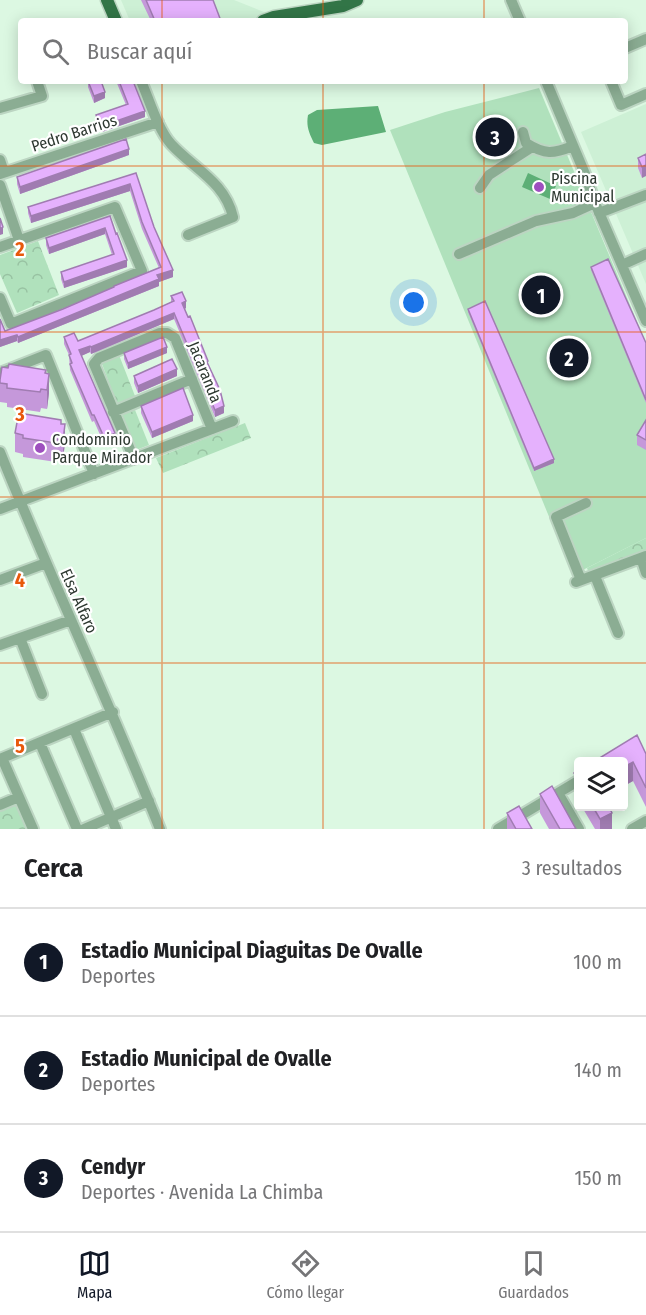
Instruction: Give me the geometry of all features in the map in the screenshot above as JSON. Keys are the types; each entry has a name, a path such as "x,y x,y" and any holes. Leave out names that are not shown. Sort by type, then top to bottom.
{"main road":[{"path":"107,0 115,18"},
{"path":"271,18 343,6 357,0"}],"street":[{"path":"511,0 519,18"},
{"path":"628,47 646,39"},
{"path":"0,108 42,96 38,84"},
{"path":"142,84 169,143 220,187 231,206 233,217 188,235"},
{"path":"547,84 646,321"},
{"path":"612,84 621,105 646,94"},
{"name":"Pedro Barrios","path":"2,173 158,122"},
{"path":"523,132 526,144 540,152 558,152 573,146"},
{"path":"480,188 489,175 532,147"},
{"path":"0,160 2,173"},
{"path":"0,185 20,240"},
{"path":"459,254 536,221 646,195"},
{"path":"0,247 115,207 142,271 11,324 0,298"},
{"path":"622,266 646,254"},
{"name":"Jacaranda","path":"134,459 94,364 99,358 160,333 167,333 175,338 212,429"},
{"path":"0,373 46,355 94,474"},
{"path":"113,412 192,379"},
{"path":"0,509 233,421"},
{"name":"Elsa Alfaro","path":"0,452 45,563 112,712 160,829"},
{"path":"586,503 555,517 578,581 643,557 646,573"},
{"path":"0,580 45,563"},
{"path":"595,576 618,633"},
{"path":"0,645 71,620"},
{"path":"20,638 42,694"},
{"path":"33,829 1,758 112,712"},
{"path":"74,729 116,829"},
{"path":"40,743 77,829"},
{"path":"498,829 574,784"},
{"path":"558,793 579,829"},
{"path":"0,806 19,797"},
{"path":"84,829 148,801"},
{"path":"632,829 646,821"}],"shaded area":[{"path":"121,0 234,0 269,14 258,18 129,18"},
{"path":"646,104 646,284 581,132"},
{"path":"378,106 386,132 322,145 314,143 308,129 308,115 317,110"},
{"name":"Piscina Municipal","path":"528,173 556,186 550,199 522,187"}],"green space":[{"path":"539,88 646,343 646,538 573,575 390,130 445,112"},
{"path":"38,241 59,295 17,313 0,274 0,255"},
{"path":"119,355 135,396 117,404 102,364"},
{"path":"135,410 149,445 136,450 122,415"},
{"path":"245,423 251,438 163,473 156,458"},
{"path":"646,538 646,553 589,574 587,568"},
{"path":"16,804 26,829 0,829 0,810"}],"building":[{"path":"146,0 213,0 220,18 154,18"},
{"path":"89,84 102,84 105,92 94,96"},
{"path":"120,84 134,84 145,111 102,126 99,123 96,115 128,104"},
{"path":"126,139 129,149 20,187 17,177"},
{"path":"646,154 646,165 642,167 638,158"},
{"path":"136,173 154,227 173,270 157,275 159,279 18,337 17,335 0,340 0,319 5,331 161,267 142,222 130,184 31,216 28,207"},
{"path":"110,216 127,260 64,282 61,272 114,254 105,228 49,248 46,238"},
{"path":"608,259 646,343 646,400 591,267"},
{"path":"182,292 186,301 182,303 188,317 190,316 220,390 224,406 215,410 174,313 79,350 115,433 104,437 70,364 72,363 69,355 71,354 64,337 74,333 78,341 174,301 171,296"},
{"path":"485,301 554,459 534,468 468,309"},
{"path":"163,337 167,347 128,363 124,353"},
{"path":"172,359 177,369 138,386 134,376"},
{"path":"9,364 46,370 45,373 49,374 47,390 41,389 40,392 7,388 7,384 0,383 0,380 2,367 8,368"},
{"path":"183,388 193,415 152,432 141,406"},
{"path":"25,414 61,420 61,424 65,424 63,440 57,439 56,443 23,438 23,435 15,433 18,417 24,418"},
{"path":"646,420 646,440 637,435"},
{"path":"637,735 646,754 646,788 633,762 628,765 628,757 601,757"},
{"path":"552,786 576,829 560,829 540,794"},
{"path":"519,806 532,829 516,829 507,813"},
{"path":"595,811 611,811 612,813 600,819"}],"place":[{"name":"Cendyr","path":"495,137"},
{"name":"Piscina Municipal","path":"539,187"},
{"name":"Estadio Municipal Diaguitas De Ovalle","path":"541,295"},
{"name":"Estadio Municipal de Ovalle","path":"569,358"},
{"name":"Condominio Parque Mirador","path":"40,448"}]}
